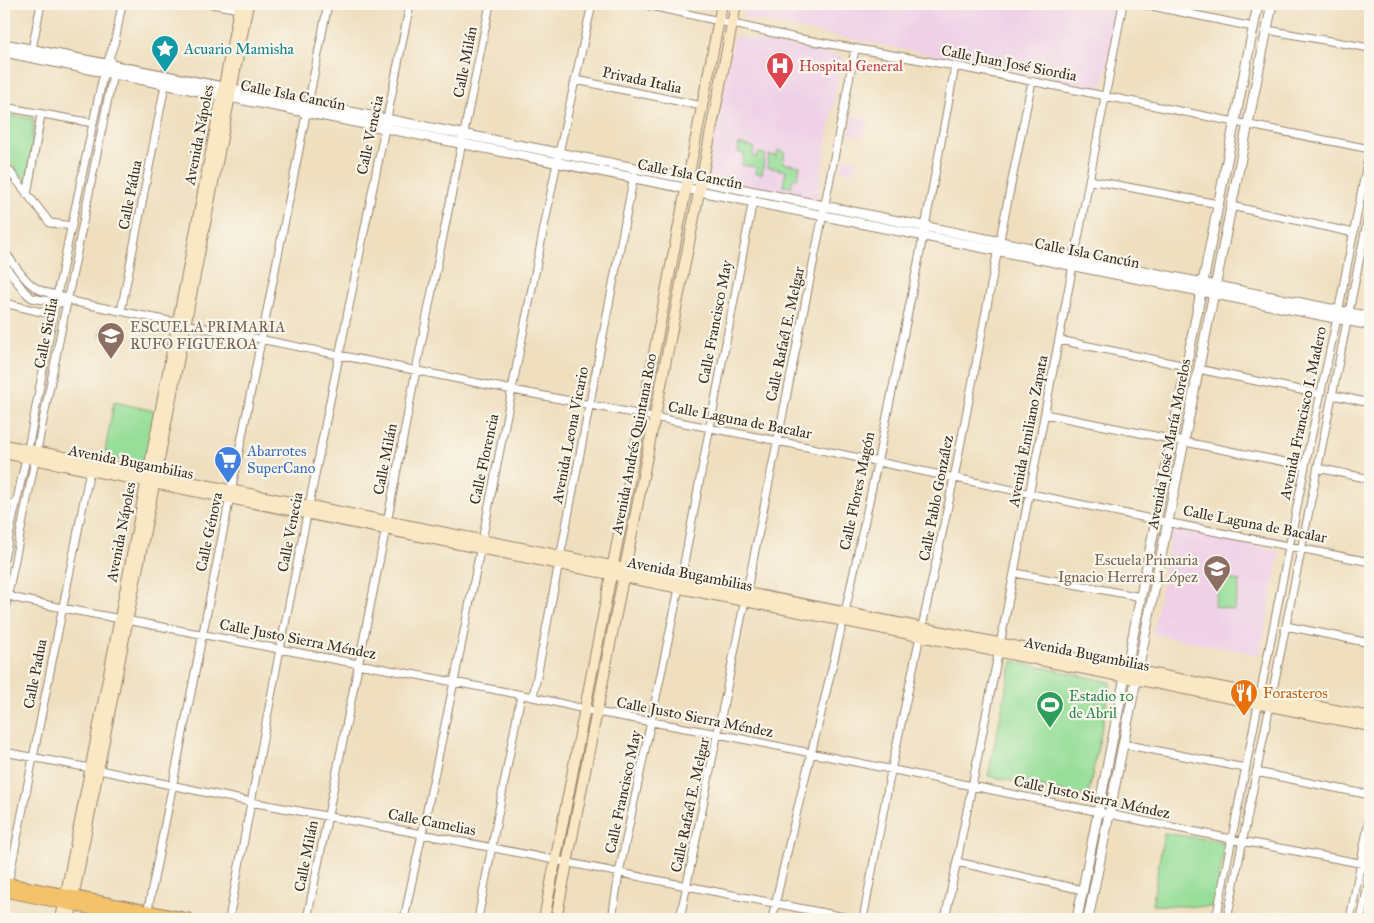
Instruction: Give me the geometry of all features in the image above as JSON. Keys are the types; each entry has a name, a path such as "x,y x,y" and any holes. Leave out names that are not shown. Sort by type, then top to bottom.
{"main road":[{"name":"Avenida Andrés Quintana Roo","path":"544,919 722,4"},
{"name":"Avenida Andrés Quintana Roo","path":"556,919 736,4"},
{"name":"Avenida Nápoles","path":"60,919 68,900 243,5"},
{"name":"Avenida Bugambilias","path":"4,445 90,470 151,478"},
{"name":"Avenida Bugambilias","path":"4,453 31,454 1137,675 1265,700 1370,717"},
{"name":"Avenida Bugambilias","path":"1265,700 1370,726"},
{"path":"5,886 146,917 188,919"},
{"name":"Avenida Nápoles","path":"68,900 69,919"}],"street":[{"path":"32,50 41,4"},
{"name":"Calle Sicilia","path":"4,559 15,505 31,454 66,301 122,4"},
{"path":"212,4 243,5"},
{"name":"Calle Génova","path":"146,917 174,786 328,4"},
{"name":"Calle Venecia","path":"229,919 280,649 410,4"},
{"name":"Calle Milán","path":"307,919 490,4"},
{"name":"Calle Florencia","path":"404,919 454,682 480,543 513,390 558,158 592,4"},
{"name":"Calle Juan José Siordia","path":"642,4 718,22 1105,95 1370,149"},
{"name":"Avenida Emiliano Zapata","path":"945,919 1015,573 1123,4"},
{"path":"1142,4 1253,27"},
{"name":"Avenida José María Morelos","path":"1077,919 1258,4"},
{"name":"Avenida José María Morelos","path":"1088,919 1272,4"},
{"path":"1267,30 1370,48"},
{"name":"Calle Isla Cancún","path":"4,44 166,80 700,185 1202,287 1349,316 1370,316"},
{"name":"Calle Rafaél E. Melgar","path":"680,919 825,210 855,49"},
{"name":"Calle Isla Cancún","path":"4,52 109,67"},
{"name":"Calle Flores Magón","path":"772,919 844,616 877,463 925,231 955,66"},
{"name":"Calle Sicilia","path":"4,614 57,295 93,123 109,67"},
{"name":"Calle Pádua","path":"121,311 166,80"},
{"name":"Privada Italia","path":"576,80 702,106"},
{"name":"Calle Pablo González","path":"863,919 892,771 954,478 1032,81"},
{"path":"4,107 93,123"},
{"path":"27,195 41,115"},
{"name":"Avenida Francisco I. Madero","path":"1227,919 1256,772 1265,700 1290,545 1370,149"},
{"path":"4,164 50,223 72,226"},
{"name":"Avenida Leona Vicario","path":"532,698 634,173"},
{"path":"1090,180 1218,204"},
{"name":"Calle Isla Cancún","path":"700,185 753,200 825,210"},
{"name":"Calle Francisco May","path":"612,919 619,873 680,583 753,200"},
{"path":"1231,206 1354,233"},
{"name":"Avenida Francisco I. Madero","path":"1216,919 1245,768 1286,626 1349,316 1368,235 1370,206"},
{"name":"Calle Laguna de Bacalar","path":"4,251 32,285 40,290 57,295 66,301"},
{"name":"Calle Laguna de Bacalar","path":"4,264 25,292 32,298 56,303 75,302 339,354 778,441 877,463 1370,562"},
{"path":"4,304 54,315"},
{"name":"Calle Isla Cancún","path":"1349,316 1370,324"},
{"path":"1059,340 1186,366"},
{"path":"1198,369 1320,394"},
{"path":"1333,395 1370,403"},
{"path":"1045,414 1305,466"},
{"path":"1318,468 1370,479"},
{"name":"Calle Padua","path":"5,886 33,757 90,470"},
{"path":"4,502 15,505"},
{"path":"1015,573 1141,597"},
{"name":"Calle Justo Sierra Méndez","path":"7,596 718,734 892,771 1370,865"},
{"path":"1286,626 1370,644"},
{"path":"478,919 521,696"},
{"path":"1123,744 1245,768"},
{"name":"Calle Camelias","path":"4,752 251,802 855,919"},
{"path":"1256,772 1370,795"},
{"path":"1350,919 1370,815"},
{"path":"957,862 1083,890"},
{"path":"1362,919 1370,876"}],"shaded area":[{"path":"745,4 1118,4 1103,88 743,18"},
{"name":"Hospital General","path":"734,36 842,56 817,198 707,177"},
{"path":"853,115 868,118 864,137 849,134"},
{"path":"843,158 856,160 854,173 841,171"},
{"name":"Escuela Primaria Ignacio Herrera López","path":"1172,529 1280,551 1260,655 1153,634"}],"green space":[{"path":"4,114 34,119 27,184 4,154"},
{"path":"739,144 754,147 753,157 757,157 758,153 765,154 762,174 755,173 756,167 742,165 744,154 738,152"},
{"path":"778,150 785,152 783,163 800,166 797,179 793,178 791,187 783,186 786,171 767,167 769,155 777,156"},
{"path":"102,325 126,329 124,340 100,336"},
{"path":"114,402 155,411 145,462 104,457"},
{"path":"1220,578 1240,581 1234,610 1214,606"},
{"name":"Estadio 10 de Abril","path":"1012,661 1111,682 1088,797 988,776"},
{"path":"1164,833 1225,842 1212,907 1152,905"}],"place":[{"name":"Acuario Mamisha","path":"165,73"},
{"name":"Hospital General","path":"780,90"},
{"name":"ESCUELA PRIMARIA RUFO FIGUEROA","path":"111,360"},
{"name":"Abarrotes SuperCano","path":"228,484"},
{"name":"Escuela Primaria Ignacio Herrera López","path":"1217,593"},
{"name":"Forasteros","path":"1244,717"},
{"name":"Estadio 10 de Abril","path":"1050,729"}]}
